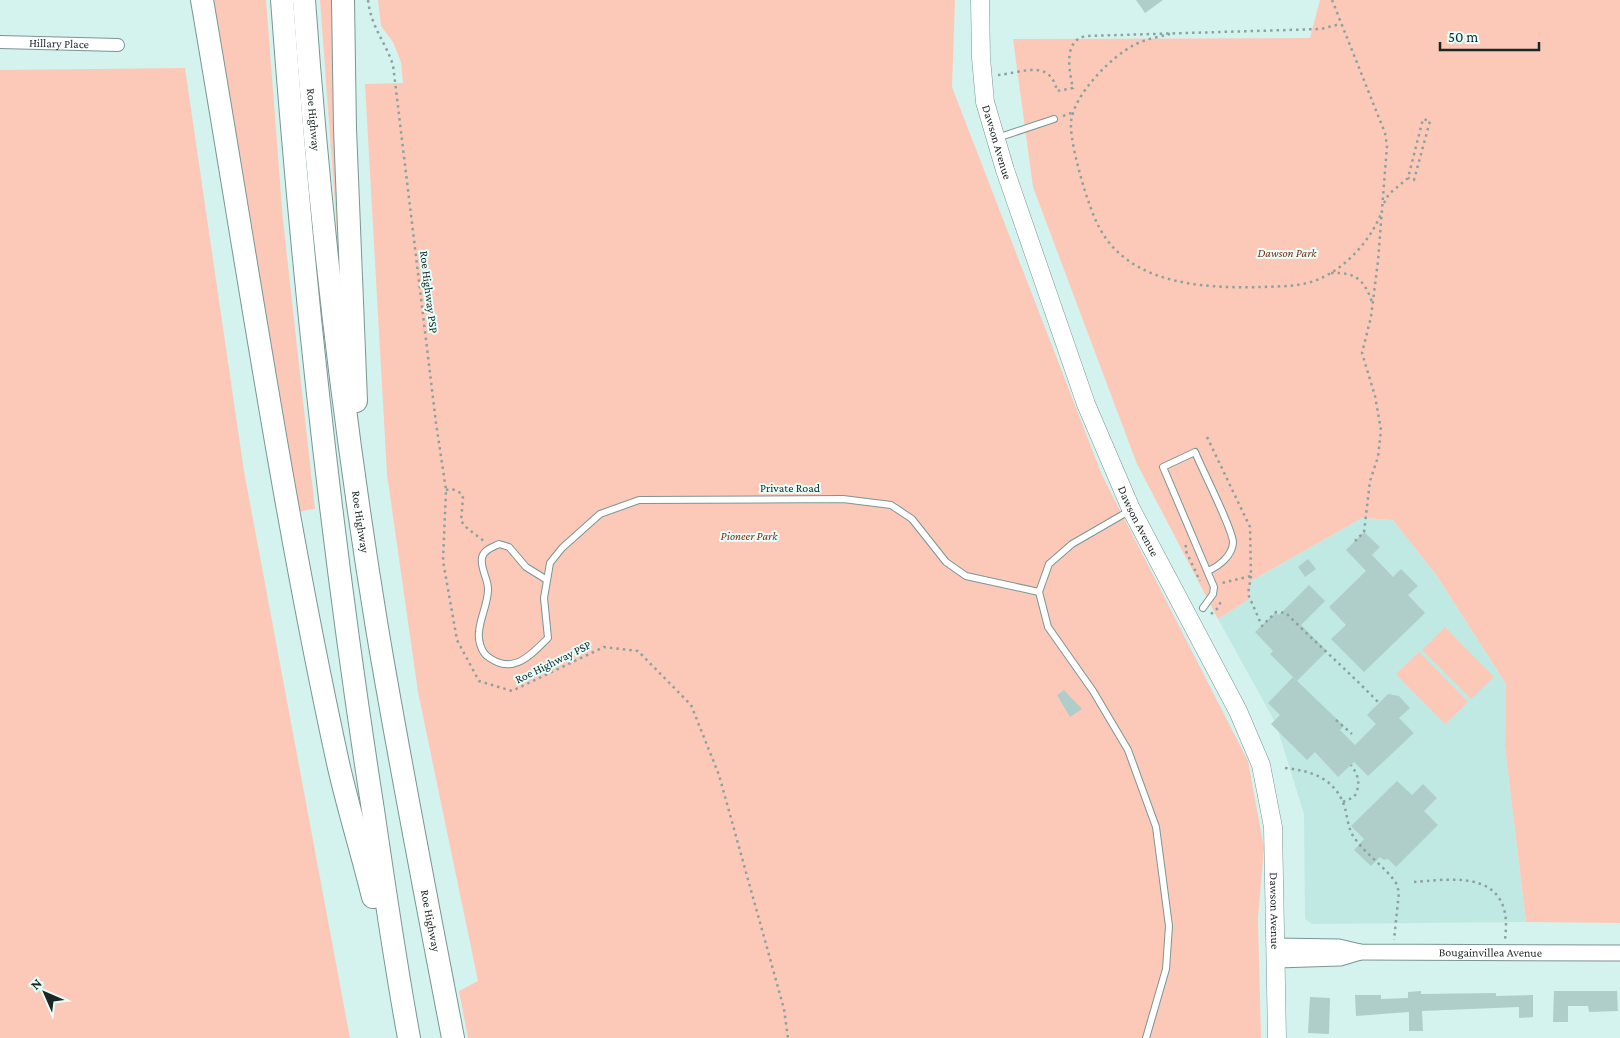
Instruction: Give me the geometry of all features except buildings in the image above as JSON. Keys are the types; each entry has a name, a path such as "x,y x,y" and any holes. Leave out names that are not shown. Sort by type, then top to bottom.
{"highway":[{"path":"202,0 276,437 327,710 339,766 404,1011"},
{"name":"Roe Highway","path":"282,0 293,146 328,491 351,671 409,1038"},
{"name":"Roe Highway","path":"304,0 315,150 334,326 356,490 389,693 452,1038"},
{"path":"343,0 347,167 356,358 356,490"}],"main road":[{"name":"Dawson Avenue","path":"980,0 981,58 985,102 1086,404 1131,510 1238,711 1261,765 1273,827 1277,953 1277,1038"}],"street":[{"name":"Hillary Place","path":"0,42 118,44"},
{"name":"Bougainvillea Avenue","path":"1277,953 1339,947 1360,952 1620,953"}],"lane":[{"path":"996,139 1054,119"},
{"path":"1204,608 1213,594 1214,587 1163,467 1195,452 1233,538 1232,548 1228,555 1216,567 1208,571"},
{"name":"Private Road","path":"490,548 482,558 488,590 487,606 478,633 484,654 495,663 505,666 518,663 529,656 548,638 544,598 550,563 562,548 600,514 639,500 843,499 891,505 912,519 946,562 966,576 1039,592"},
{"path":"1131,510 1066,549 1049,564 1039,592 1048,627 1093,691 1128,750 1156,827 1169,926 1166,969 1146,1038"},
{"path":"490,548 499,544 508,547 526,567 547,580"}],"path":[{"name":"Roe Highway PSP","path":"368,0 374,28 390,55 393,66 436,424 446,490 443,561 457,640 479,681 512,690 604,647 638,651 691,705 719,775 784,1008 788,1038"},
{"path":"1332,0 1385,133 1387,159 1372,304 1362,353 1375,396 1380,430 1378,457 1370,481 1364,532 1355,541"},
{"path":"992,76 1033,70 1048,73 1052,77 1057,91 1073,88 1069,54 1072,47 1082,37 1321,30 1340,24"},
{"path":"1170,34 1135,44 1107,64 1087,89 1071,121 1090,207 1100,232 1127,260 1154,273 1195,285 1220,288 1295,286 1319,279 1349,260 1371,233 1382,211"},
{"path":"1054,119 1075,112"},
{"path":"1383,204 1389,194 1408,178 1424,119 1430,121 1414,180 1408,178"},
{"path":"1330,273 1346,273 1356,276 1368,289 1372,304"},
{"path":"446,490 452,489 461,493 463,498 461,521 468,529 481,536 490,548"},
{"path":"1251,576 1248,594 1262,626 1276,612 1286,614 1332,660 1345,667 1379,703"},
{"path":"1336,720 1352,734"},
{"path":"1343,802 1354,797 1358,787 1358,777 1351,765"},
{"path":"1286,768 1308,770 1329,781 1343,802 1352,833 1392,877 1398,887 1394,941"},
{"path":"1414,882 1465,879 1476,882 1494,893 1504,909 1505,942"}],"shaded area":[{"path":"1362,518 1393,520 1437,576 1506,684 1505,747 1526,922 1312,924 1305,919 1304,814 1276,724 1218,619 1248,600 1251,581"}],"green space":[{"path":"208,0 266,0 283,220 315,509 296,512"},
{"path":"320,0 334,0 337,231"},
{"name":"Pioneer Park","path":"378,0 955,0 952,87 1102,475 1248,761 1264,848 1258,918 1261,1038 468,1038 459,991 478,981 418,692 387,474 365,84 403,83 401,62 393,42 381,26"},
{"name":"Dawson Park","path":"1320,0 1620,0 1620,923 1526,922 1505,747 1506,684 1437,576 1393,520 1362,518 1251,581 1248,600 1218,619 1137,464 1033,187 1013,39 1310,38"},
{"path":"185,68 244,471 350,1038 0,1038 0,70"},
{"path":"1445,627 1494,677 1471,699 1422,650"},
{"path":"1419,652 1468,702 1445,724 1396,674"}]}
